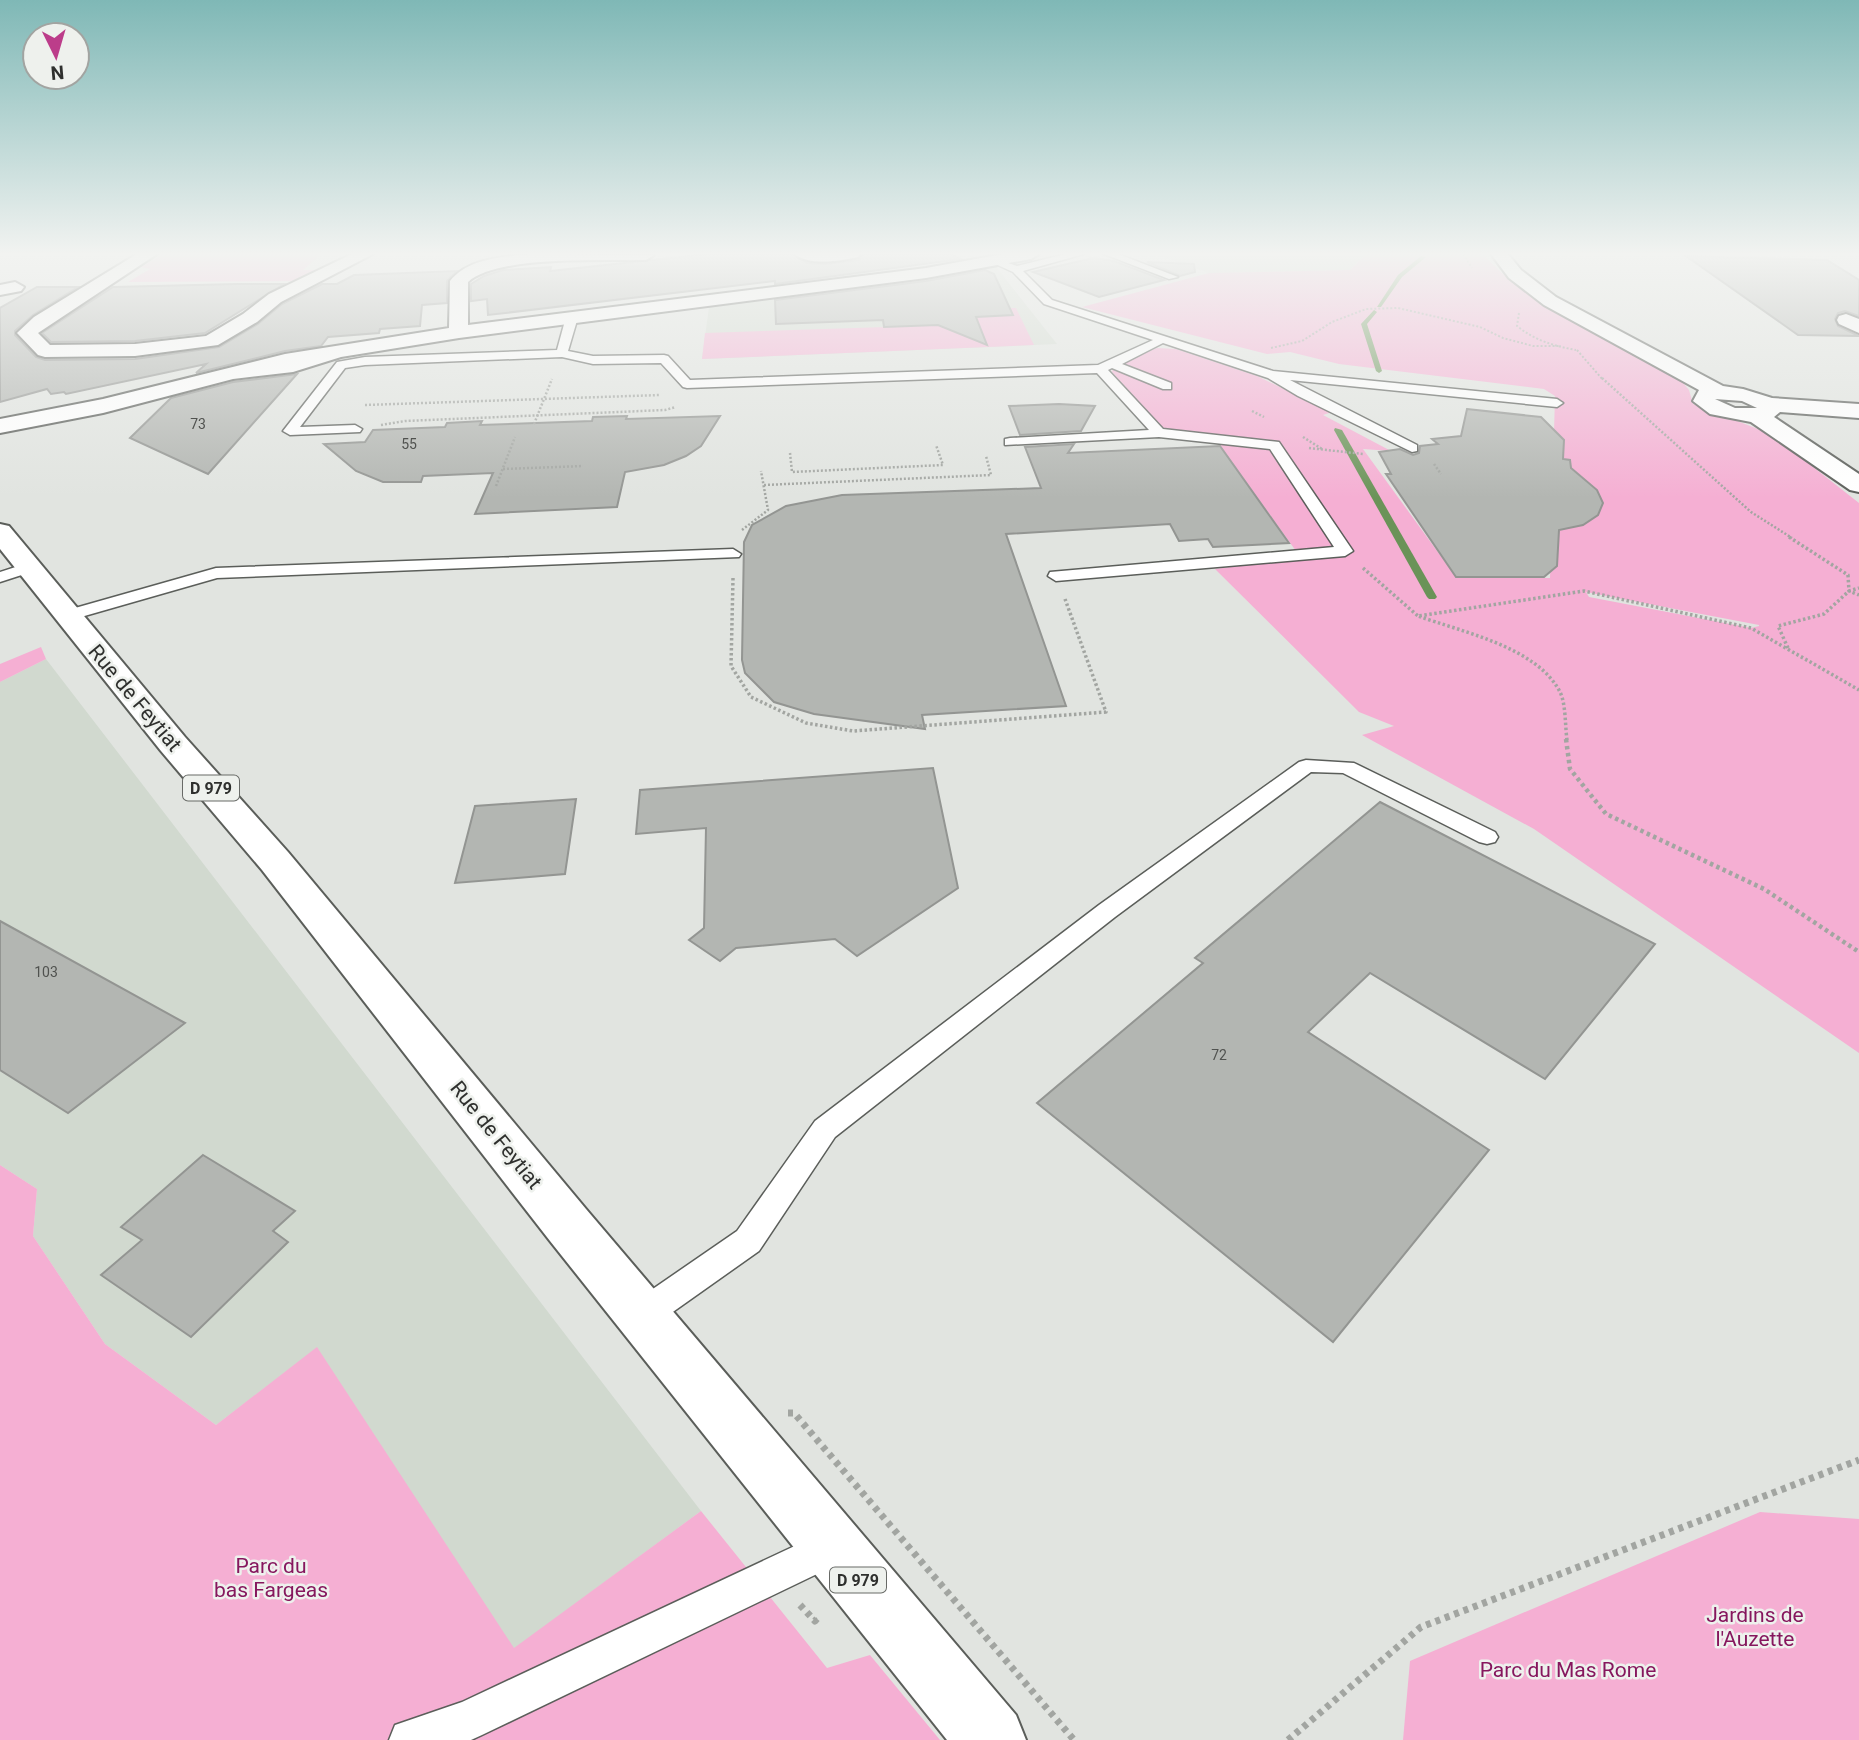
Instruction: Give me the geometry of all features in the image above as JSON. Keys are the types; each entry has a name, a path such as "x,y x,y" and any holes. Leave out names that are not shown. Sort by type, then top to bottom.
{"street":[{"path":"29,335 45,351 135,350 211,341 221,335"},
{"path":"0,426 236,374 293,366 338,352 440,335"},
{"path":"1613,335 1718,392 1751,397 1761,410 1859,485"},
{"path":"211,341 236,374"},
{"path":"0,418 103,405"},
{"path":"0,438 32,430 103,405"},
{"path":"1761,410 1859,411"},
{"path":"0,449 32,430"},
{"name":"Rue de Feytiat","path":"0,532 173,744 275,861 990,1740"}],"lane":[{"path":"562,353 567,335"},
{"path":"1150,335 1272,375 1301,393 1412,448"},
{"path":"1106,367 1162,339"},
{"path":"355,429 290,431 341,365 365,361 562,353 593,360 664,359 687,384 1106,367 1167,386"},
{"path":"1106,367 1159,433"},
{"path":"1272,375 1557,403"},
{"path":"1010,442 1159,433 1274,445 1345,551 1056,576"},
{"path":"67,616 216,573 733,554"},
{"path":"0,577 28,568"},
{"path":"642,1315 748,1241 825,1129 1107,911 1306,766 1347,767 1487,837"},
{"path":"410,1740 468,1721 833,1547"}],"path":[{"path":"1231,360 1302,341 1311,335"},
{"path":"1497,335 1533,346 1561,346"},
{"path":"1577,350 1610,387 1751,512 1848,575 1849,591"},
{"path":"534,424 562,353"},
{"path":"308,408 664,394"},
{"path":"405,421 614,414 665,410 678,406"},
{"path":"496,486 515,437"},
{"path":"790,453 792,472 943,465 936,445"},
{"path":"1332,450 1368,455"},
{"path":"764,485 991,475 985,453"},
{"path":"502,469 583,466"},
{"path":"761,471 768,510 746,525 733,544 731,666 751,697 806,723 853,731 1106,712 1056,576"},
{"path":"1345,551 1418,616 1514,651 1539,666 1561,693 1570,769 1606,814 1764,890 1859,952"},
{"path":"1789,649 1778,626 1825,614 1849,591 1859,588"},
{"path":"1849,591 1859,595"},
{"path":"1418,616 1584,592 1751,628 1859,690"},
{"path":"1288,1740 1421,1627 1859,1460"}],"shaded area":[{"path":"705,335 1050,335 1057,344 702,359"},
{"path":"46,659 701,1511 514,1649 317,1348 216,1425 105,1344 33,1236 37,1189 0,1165 0,682"}],"green space":[{"path":"705,335 1029,335 1034,345 702,359"},
{"path":"1193,335 1597,335 1679,378 1689,390 1693,404 1771,434 1859,503 1859,1053 1534,829 1362,735 1394,726 1359,712 1215,569 1301,558 1213,436 1163,430 1112,372 1113,367 1157,348 1176,349 1257,376 1332,412 1323,415 1391,451 1363,449 1456,577 1550,578 1555,396 1544,389 1339,364 1290,352 1267,354","holes":["1586,592 1759,626 1751,628 1589,597"]},
{"path":"41,647 46,659 0,682 0,664"},
{"name":"Parc du bas Fargeas","path":"0,1165 37,1189 33,1236 105,1344 216,1425 317,1347 514,1648 701,1511 827,1668 870,1655 940,1740 0,1740"},
{"path":"1760,1512 1859,1519 1859,1740 1403,1740 1410,1661"}],"building":[{"path":"0,335 15,335 36,357 45,360 135,359 219,347 239,335 351,335 328,337 321,346 285,351 196,373 206,364 66,394 51,394 47,389 0,402"},
{"path":"44,335 186,335 135,341 51,342"},
{"path":"963,335 983,335 987,345"},
{"path":"297,374 208,474 130,438 171,398 233,382"},
{"path":"1009,406 1095,406 1081,431 1020,435"},
{"path":"1467,409 1541,417 1564,440 1563,459 1570,460 1571,468 1597,490 1603,503 1598,515 1583,525 1559,530 1557,566 1544,577 1456,577 1386,474 1391,474 1379,452 1400,449 1413,455 1419,453 1420,446 1438,444 1432,439 1461,436"},
{"path":"627,416 626,419 720,416 701,446 686,456 664,465 625,472 617,507 475,514 493,473 423,476 421,482 383,482 356,471 324,444 365,442 373,430 445,427 447,423 482,421 480,425 592,421 593,417"},
{"path":"1074,444 1068,453 1220,446 1289,543 1213,547 1208,539 1179,541 1170,524 1006,534 1066,706 922,715 925,729 814,714 774,702 745,673 742,660 744,542 752,525 786,506 842,495 1041,488 1025,447"},
{"path":"933,768 958,888 857,956 835,939 736,948 720,961 689,940 704,928 706,828 636,834 640,790"},
{"path":"576,799 565,874 455,883 475,806"},
{"path":"1380,802 1655,944 1545,1079 1370,973 1308,1032 1489,1150 1333,1342 1037,1103 1203,963 1195,958"},
{"path":"0,921 185,1023 68,1113 0,1070"},
{"path":"203,1155 295,1211 273,1231 288,1242 191,1337 101,1275 142,1240 121,1227"}],"waterway":[{"path":"1368,335 1379,371"},
{"path":"1338,430 1432,597"}],"park label":[{"name":"Jardins de l'Auzette","path":"1755,1627"},
{"name":"Parc du Mas Rome","path":"1568,1670"}]}
